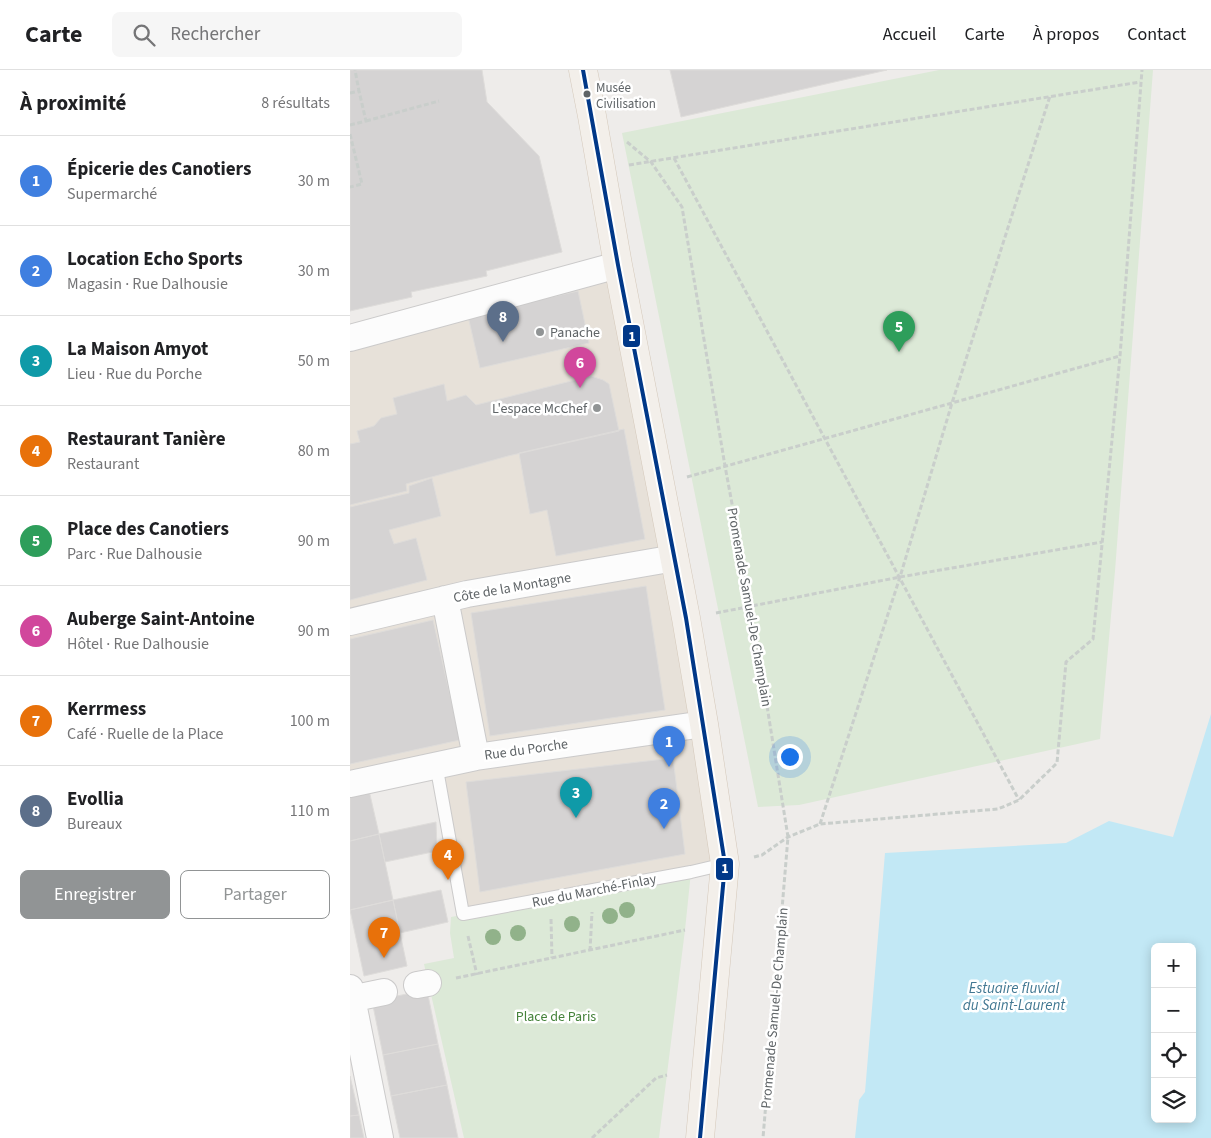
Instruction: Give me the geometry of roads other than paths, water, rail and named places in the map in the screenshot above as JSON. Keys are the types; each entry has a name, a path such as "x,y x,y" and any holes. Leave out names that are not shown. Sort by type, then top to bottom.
{"main road":[{"path":"583,70 618,265 686,618 725,864 700,1138"}],"street":[{"path":"350,338 618,265"},
{"name":"Côte de la Montagne","path":"350,622 467,594 675,558"},
{"path":"445,599 476,757"},
{"name":"Rue du Porche","path":"350,784 436,764 476,757 704,724"},
{"path":"380,1138 351,995 384,992"}],"lane":[{"name":"Rue du Marché-Finlay","path":"436,764 463,914 725,864"}],"water":[{"name":"Estuaire fluvial du Saint-Laurent","path":"1211,714 1211,1138 855,1138 859,1100 865,1092 885,853 1066,843 1109,821 1173,837"}],"place":[{"name":"Musée Civilisation","path":"587,94"},
{"name":"Panache","path":"540,332"},
{"name":"Evollia","path":"503,342"},
{"name":"Place des Canotiers","path":"899,352"},
{"name":"Auberge Saint-Antoine","path":"580,388"},
{"name":"L'espace McChef","path":"597,408"},
{"name":"Épicerie des Canotiers","path":"669,767"},
{"name":"La Maison Amyot","path":"576,818"},
{"name":"Location Echo Sports","path":"664,829"},
{"name":"Restaurant Tanière","path":"448,880"},
{"name":"Kerrmess","path":"384,958"}],"park label":[{"name":"Place de Paris","path":"556,1016"}]}
